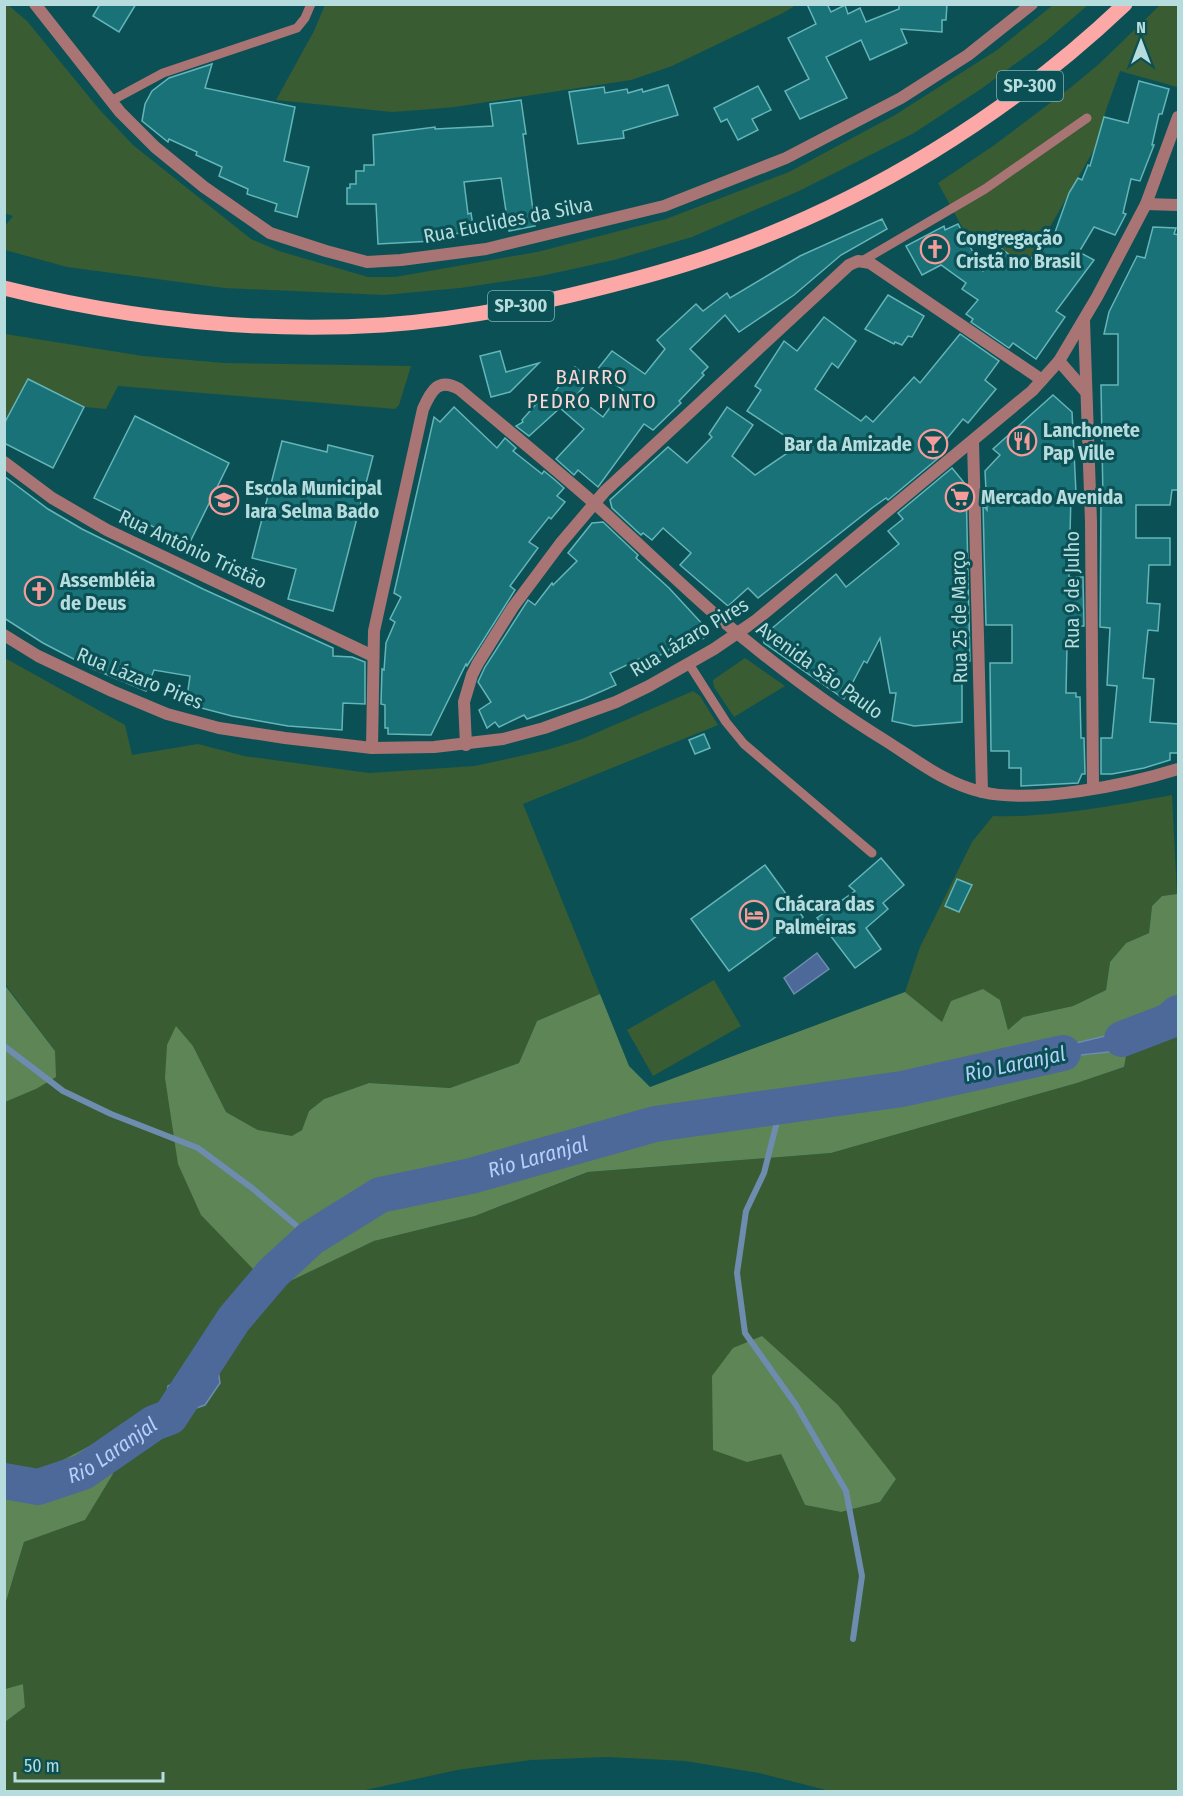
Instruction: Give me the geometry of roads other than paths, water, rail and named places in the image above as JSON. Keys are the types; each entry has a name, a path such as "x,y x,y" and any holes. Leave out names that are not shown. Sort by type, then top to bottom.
{"main road":[{"name":"SP-300","path":"4,288 57,301 138,315 219,324 302,327 384,325 466,316 546,302 654,275 715,255 790,225 864,191 926,156 996,111 1058,65 1125,4"}],"street":[{"name":"Rua Euclides da Silva","path":"35,4 120,112 155,147 204,187 270,233 367,262 486,249 653,209 775,163 901,98 968,55 1032,4"},
{"name":"Rua Lázaro Pires","path":"4,634 38,656 77,676 190,722 219,729 372,748 466,745 503,739 574,718 636,693 689,664 764,614 974,441 1042,380 1059,361 1084,321 1146,204 1179,117"},
{"path":"1146,204 1179,205"},
{"path":"466,745 464,702 472,675 519,598 560,544 605,491 849,265 862,261 870,263 1042,380"},
{"name":"Rua 9 de Julho","path":"1084,321 1091,522 1093,788"},
{"path":"1059,361 1086,392"},
{"name":"Avenida São Paulo","path":"373,656 374,631 423,409 429,394 435,388 443,385 452,386 459,389 595,504 738,633 816,694 863,727 945,778 982,792 1027,795 1132,782 1179,769"},
{"name":"Rua 25 de Março","path":"974,441 982,792"},
{"name":"Rua Antônio Tristão","path":"4,462 52,498 107,530 373,656"},
{"path":"372,748 373,656"}],"lane":[{"path":"111,101 164,73 297,28 305,18 311,4"},
{"path":"862,261 985,189 1087,118"},
{"path":"689,664 726,722 744,744 872,853"}],"water":[{"path":"817,953 829,969 794,994 784,978"},
{"path":"1167,1013 1170,1030 1127,1050 1016,1062 1064,1046 1113,1034"},
{"path":"234,1319 231,1342 218,1370 220,1383 205,1405 170,1417 166,1401 168,1386 180,1380 219,1328"}],"waterway":[{"name":"Rio Laranjal","path":"1122,1039 1169,1021 1178,1013"},
{"path":"4,1046 63,1091 111,1114 198,1148 252,1188 311,1238"},
{"name":"Rio Laranjal","path":"4,1481 38,1487 83,1472 154,1423 170,1417 234,1319 273,1273 311,1238 380,1195 471,1176 655,1124 902,1089 1063,1053"},
{"path":"781,1106 764,1173 746,1211 737,1273 745,1333 796,1405 846,1491 862,1576 853,1639"}],"place":[{"name":"Congregação Cristã no Brasil","path":"935,249"},
{"name":"Lanchonete Pap Ville","path":"1022,441"},
{"name":"Bar da Amizade","path":"933,444"},
{"name":"Mercado Avenida","path":"960,497"},
{"name":"Escola Municipal Iara Selma Bado","path":"224,500"},
{"name":"Assembléia de Deus","path":"39,591"},
{"name":"Chácara das Palmeiras","path":"754,915"}],"district":[{"name":"BAIRRO PEDRO PINTO","path":"592,389"}]}
